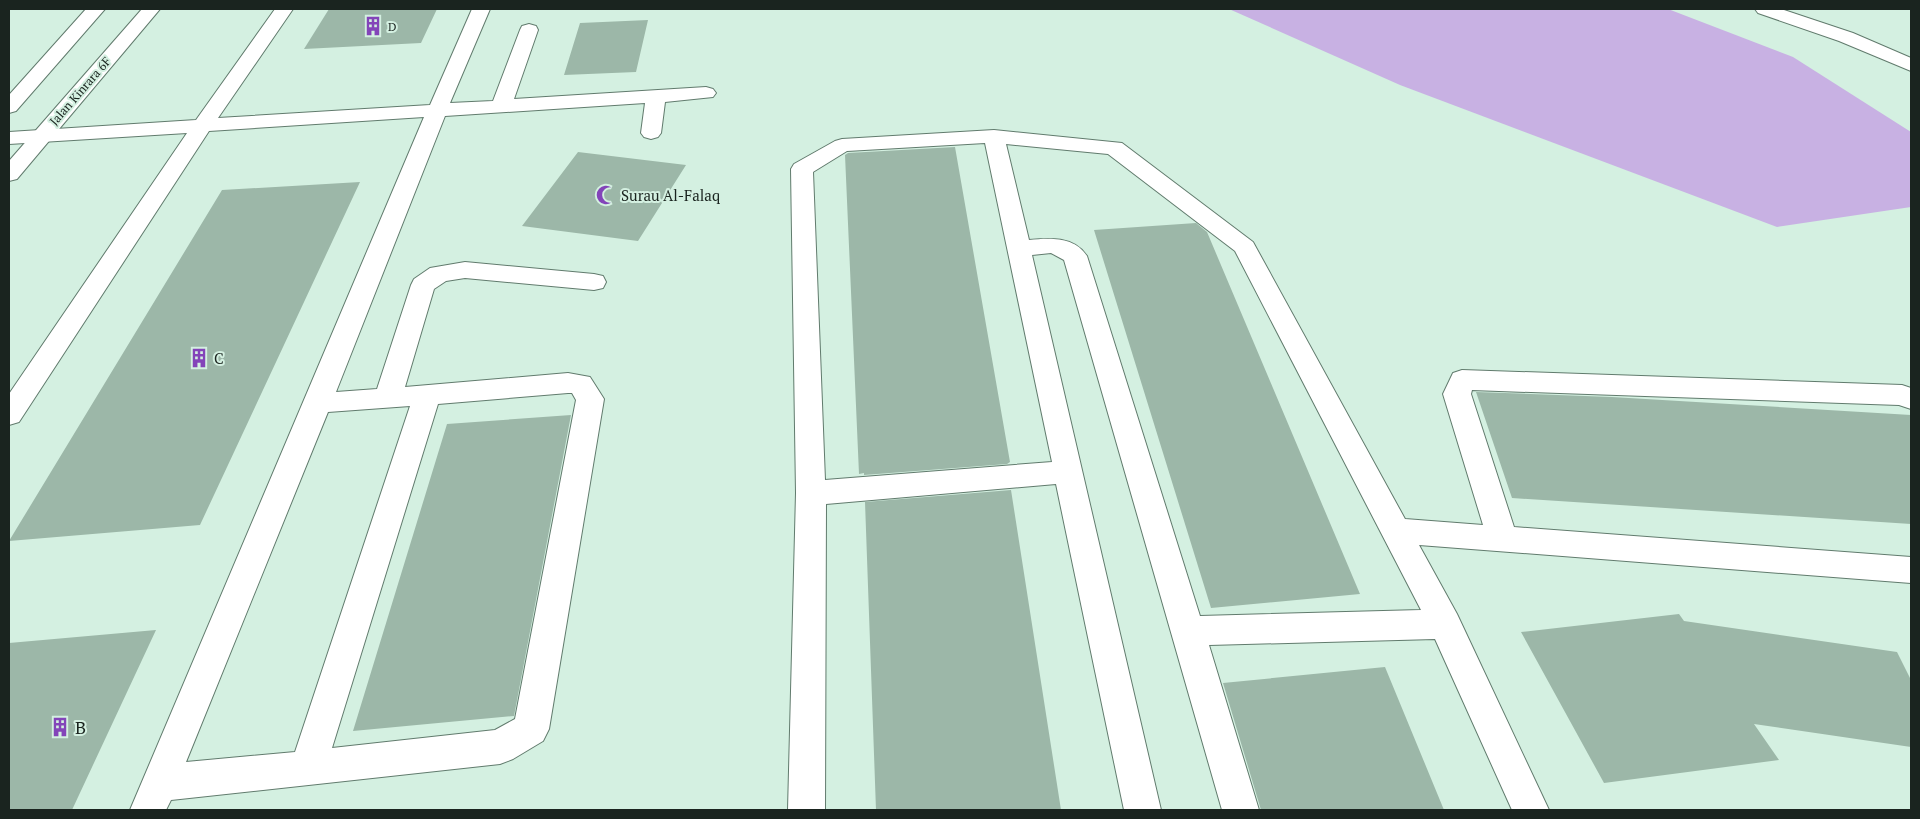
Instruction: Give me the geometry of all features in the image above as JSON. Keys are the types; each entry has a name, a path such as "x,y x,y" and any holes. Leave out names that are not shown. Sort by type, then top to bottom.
{"main road":[{"path":"9,107 96,9"},
{"name":"Jalan Kinrara 6F","path":"9,174 151,9"},
{"path":"9,415 202,126 284,9"},
{"path":"153,796 481,9"},
{"path":"1764,9 1846,37 1911,65"},
{"path":"501,107 529,30"},
{"path":"9,138 706,93"},
{"path":"651,133 656,97"},
{"path":"994,136 1143,810"},
{"path":"806,810 811,493 802,169 842,145 994,136 1114,148 1245,247 1445,624 1531,810"},
{"path":"1019,249 1055,245 1075,256 1240,810"},
{"path":"388,397 423,285 439,274 464,270 594,282"},
{"path":"1503,539 1457,394 1462,380 1902,395 1911,399"},
{"path":"153,796 308,768 500,747 530,729 590,399 580,384 568,383 318,403"},
{"path":"308,768 427,395"},
{"path":"811,493 1068,472"},
{"path":"1396,531 1911,570"},
{"path":"1188,631 1445,624"}],"shaded area":[{"path":"1229,9 1668,9 1793,57 1911,132 1911,207 1777,227 1400,85"}],"building":[{"name":"D","path":"329,9 437,9 421,43 304,49"},
{"path":"648,20 636,72 564,75 580,23"},
{"path":"955,147 1010,462 1007,464 859,474 845,155 848,153"},
{"name":"Surau Al-Falaq","path":"578,152 686,165 638,241 522,226"},
{"name":"C","path":"360,182 200,525 9,541 222,190"},
{"path":"1196,223 1207,232 1360,594 1211,608 1094,230"},
{"path":"1476,392 1612,397 1911,415 1911,524 1512,498"},
{"path":"571,415 514,716 353,731 447,424"},
{"path":"1011,490 1061,810 876,810 865,502"},
{"path":"1679,614 1684,621 1897,652 1911,680 1911,747 1754,724 1779,760 1604,783 1521,632"},
{"name":"B","path":"156,630 72,810 9,810 9,643"},
{"path":"1385,667 1444,810 1261,810 1223,683"}],"place":[{"name":"D","path":"373,26"},
{"name":"Surau Al-Falaq","path":"606,195"},
{"name":"C","path":"199,358"},
{"name":"B","path":"60,727"}]}
